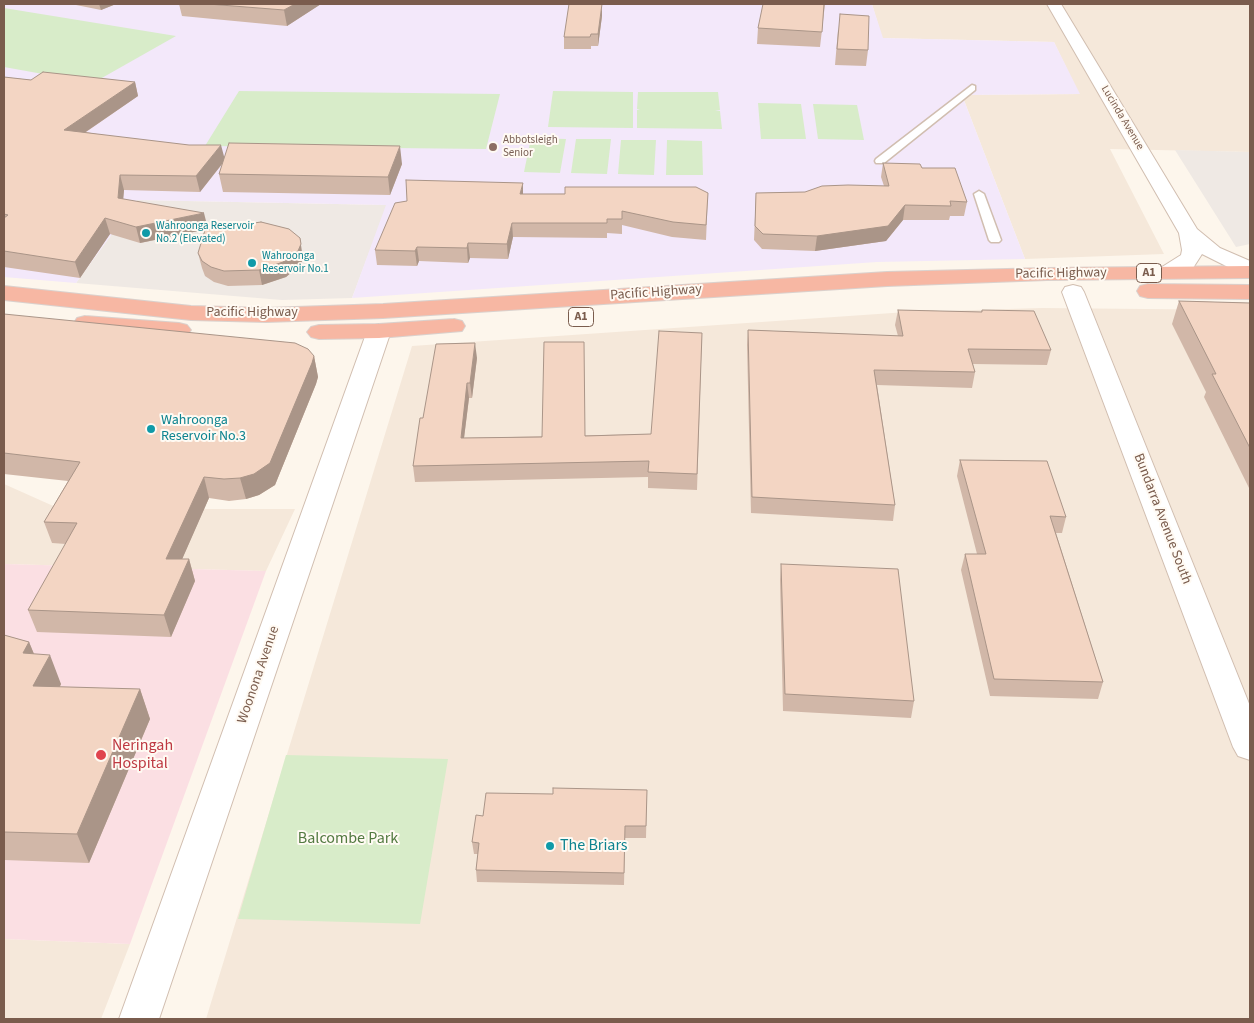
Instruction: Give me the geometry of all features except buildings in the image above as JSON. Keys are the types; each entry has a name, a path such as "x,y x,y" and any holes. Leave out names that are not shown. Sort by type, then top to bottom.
{"highway":[{"name":"Pacific Highway","path":"4,293 191,313 266,315 383,311 887,279 1250,270"},
{"name":"Pacific Highway","path":"63,320 181,330 244,333 379,331 898,296 1073,292 1250,292"}],"street":[{"name":"Lucinda Avenue","path":"1054,4 1189,233 1193,250 1191,257 1170,272"},
{"name":"Lucinda Avenue","path":"1189,233 1212,252 1250,270"},
{"name":"Bundarra Avenue South","path":"1073,292 1250,747"},
{"name":"Woonona Avenue","path":"139,1019 379,331"}],"lane":[{"path":"880,161 972,88"},
{"path":"979,194 995,240"}],"shaded area":[{"name":"Abbotsleigh Senior","path":"4,4 872,4 883,38 1054,42 1080,94 962,95 1025,259 877,262 352,298 386,205 137,200 76,283 4,277"},
{"path":"872,4 1250,4 1250,152 1110,149 1164,254 1025,259 962,95 1079,94 1054,42 882,38"},
{"path":"1175,150 1250,152 1250,244 1236,247"},
{"path":"137,200 387,205 352,298 282,300 76,283"},
{"path":"1042,308 1250,310 1250,1019 206,1019 412,346 907,312"},
{"path":"4,484 60,509 295,509 266,571 4,564"},
{"name":"Neringah Hospital","path":"4,564 266,571 130,944 4,939"},
{"path":"4,939 130,944 101,1019 4,1019"}],"green space":[{"path":"4,8 176,36 93,83 4,67"},
{"path":"239,91 500,94 486,149 205,146"},
{"path":"553,91 633,92 633,128 548,127"},
{"path":"638,92 718,92 720,110 715,110 720,111 722,129 637,128 637,110 640,110 637,109"},
{"path":"758,103 801,104 806,139 761,139"},
{"path":"813,104 857,105 864,140 818,139"},
{"path":"531,138 566,139 560,173 524,172"},
{"path":"576,139 611,139 607,174 571,173"},
{"path":"621,140 656,140 654,175 618,174"},
{"path":"667,140 702,141 703,175 666,175"},
{"name":"Balcombe Park","path":"286,755 448,759 420,924 238,919"}],"place":[{"name":"Abbotsleigh Senior","path":"493,147"},
{"name":"Wahroonga Reservoir No.2 (Elevated)","path":"146,233"},
{"name":"Wahroonga Reservoir No.1","path":"252,263"},
{"name":"Wahroonga Reservoir No.3","path":"151,429"},
{"name":"Neringah Hospital","path":"101,755"},
{"name":"The Briars","path":"550,846"}]}
